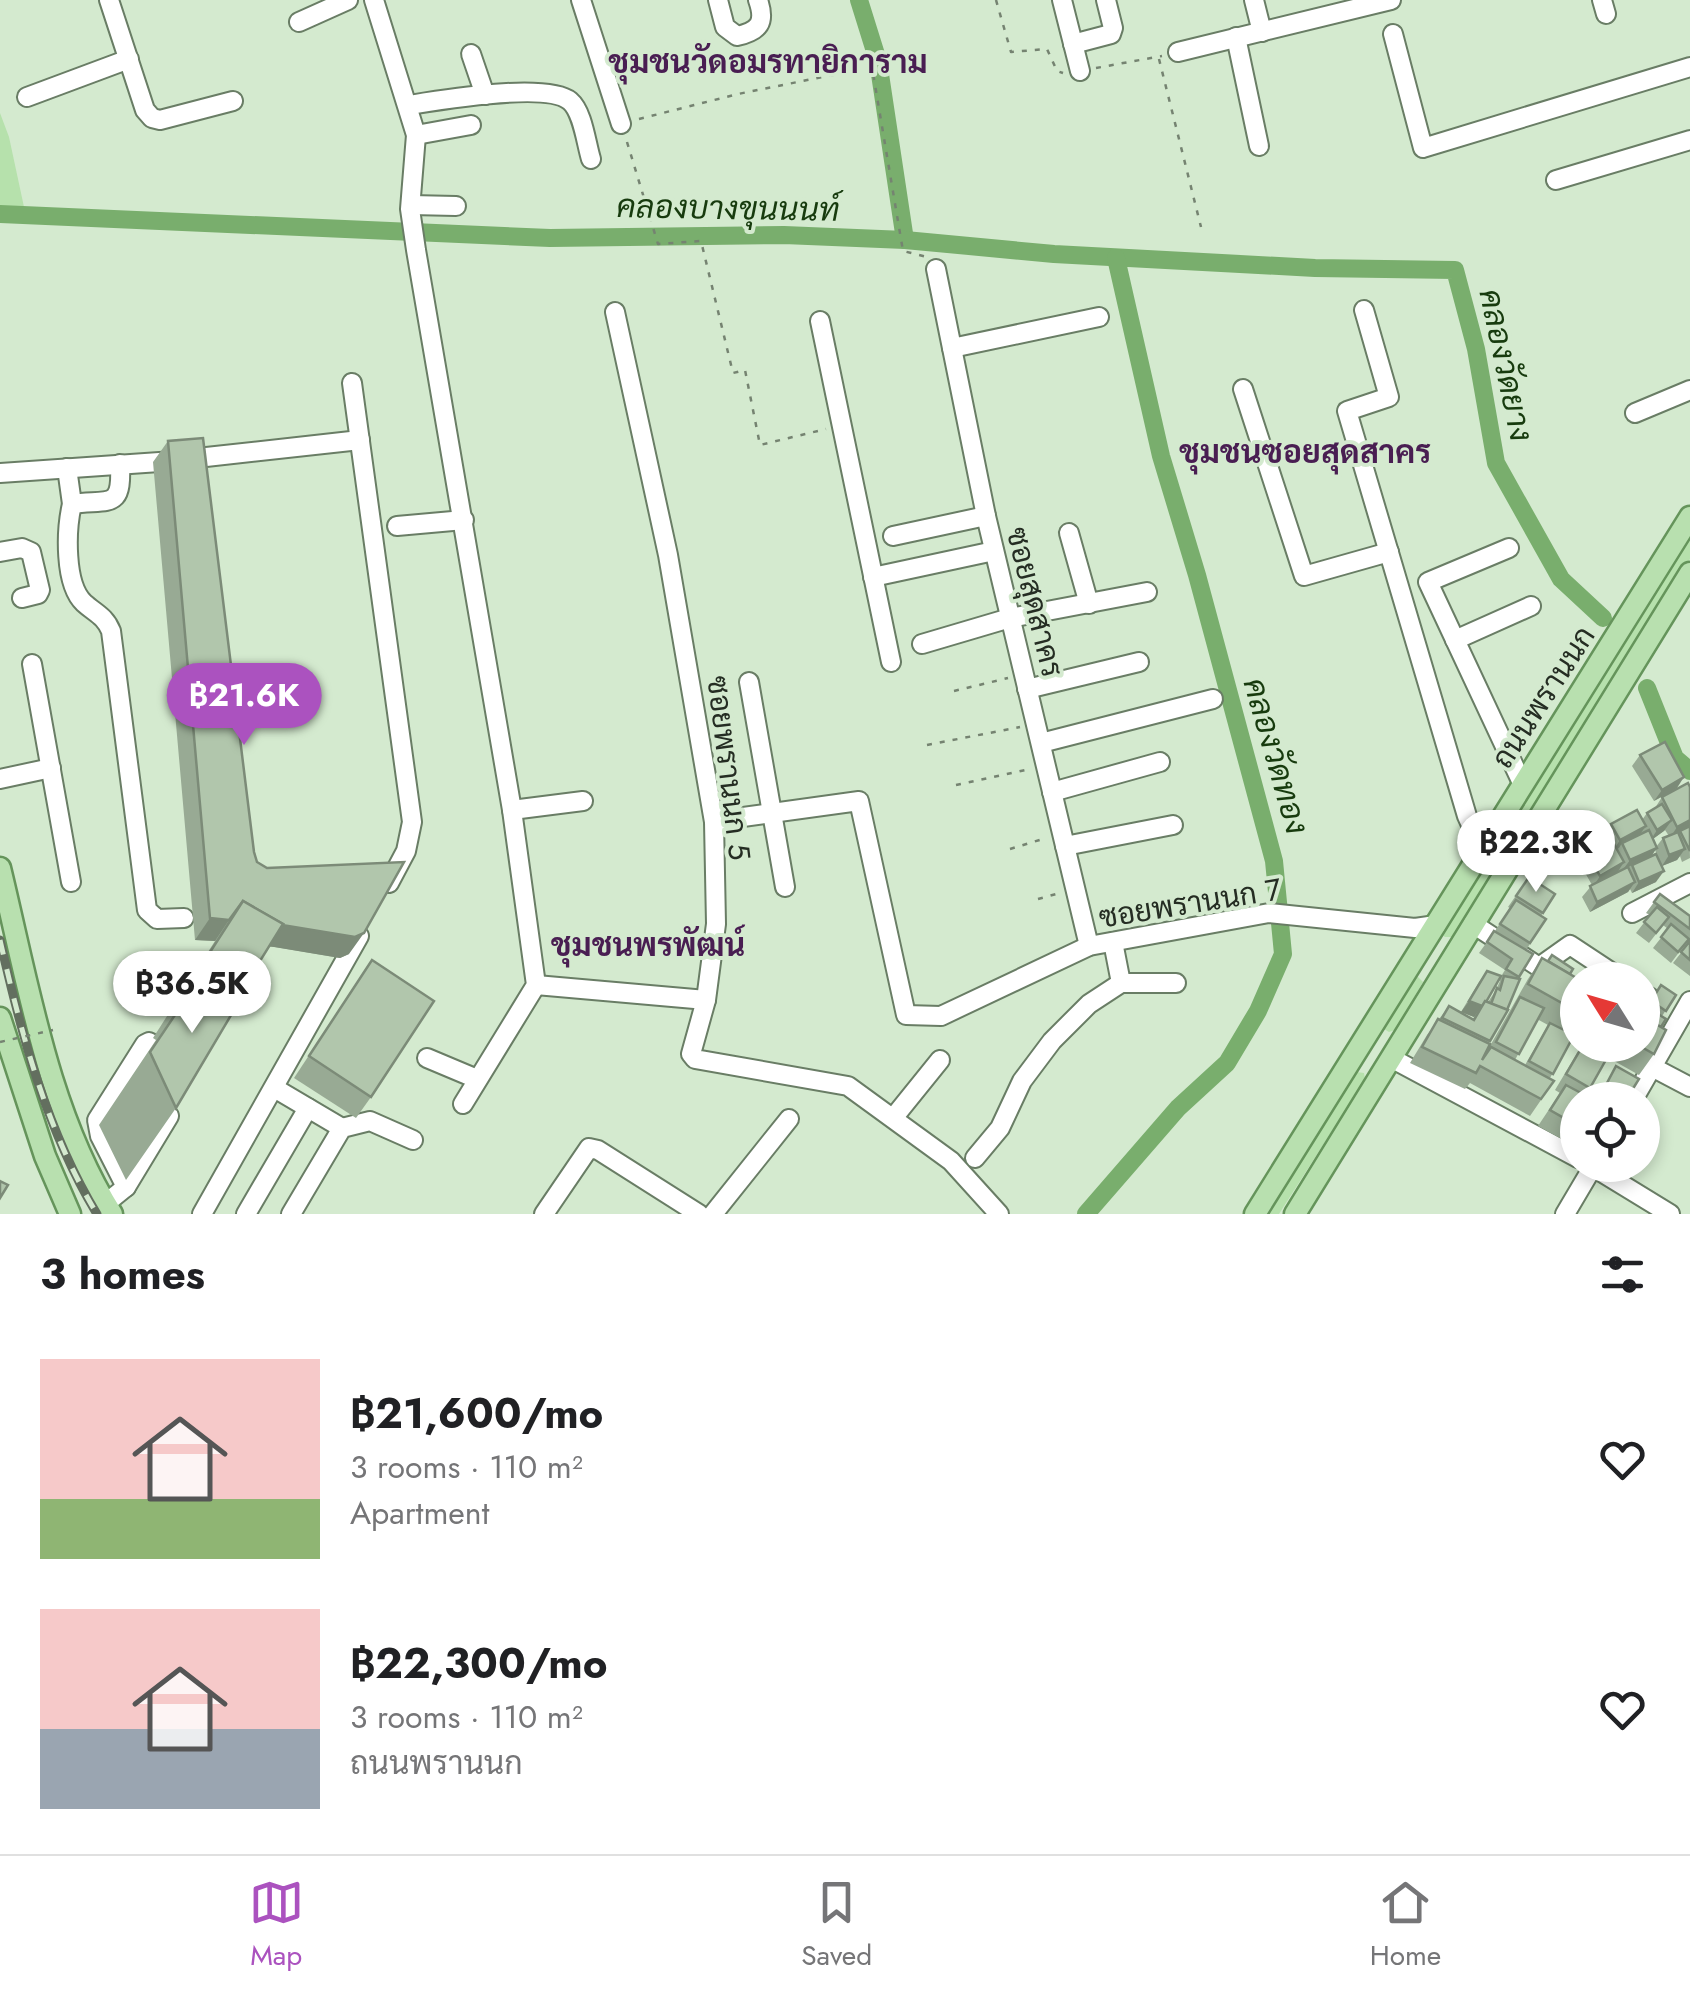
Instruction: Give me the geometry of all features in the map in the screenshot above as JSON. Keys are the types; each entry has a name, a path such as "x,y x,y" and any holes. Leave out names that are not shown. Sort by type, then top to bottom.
{"main road":[{"name":"ถนนพรานนก","path":"1255,1214 1690,517"},
{"name":"ถนนพรานนก","path":"1300,1212 1379,1076 1690,574"},
{"path":"0,868 56,1086 88,1170 109,1209"},
{"path":"1436,926 1435,938 1446,945 1456,942 1471,928"},
{"path":"1380,1013 1379,1030 1388,1040 1397,1039 1411,1024"},
{"path":"0,1018 28,1109 70,1214"},
{"path":"1348,1066 1370,1062 1379,1076"}],"street":[{"path":"110,0 145,110 152,118 160,120 233,101"},
{"path":"299,22 348,0"},
{"path":"374,0 416,134 410,207 416,250 512,810 536,985 463,1104"},
{"path":"581,0 621,124"},
{"path":"718,0 726,28 737,36 755,32 761,24 763,12 758,0"},
{"path":"1062,0 1080,71"},
{"path":"1073,44 1111,34 1106,0"},
{"path":"1254,0 1262,32"},
{"path":"1178,52 1385,1"},
{"path":"1392,34 1423,148 1690,67"},
{"path":"1236,38 1260,146"},
{"path":"470,54 485,95"},
{"path":"27,98 129,59"},
{"path":"409,105 485,95 553,94 574,105 591,158"},
{"path":"416,134 472,124"},
{"path":"1556,180 1690,140"},
{"path":"410,207 456,206"},
{"name":"ซอยสุดสาคร","path":"936,269 986,516 1090,946"},
{"path":"1364,310 1389,397 1347,411 1470,824 1487,840"},
{"name":"ซอยพรานนก 5","path":"615,312 668,555 714,822 716,924 706,1000 691,1054 694,1059 848,1086 952,1161 999,1214"},
{"path":"952,348 1098,317"},
{"path":"820,321 892,662"},
{"path":"352,383 412,822 406,851 380,888"},
{"path":"1243,389 1304,576 1389,552"},
{"path":"1635,413 1690,390"},
{"path":"0,473 142,462 190,468 360,440"},
{"path":"72,504 118,496 120,464"},
{"path":"67,468 72,504 68,552 74,591 107,621 111,631 148,910 157,918 184,918"},
{"path":"893,536 986,516"},
{"path":"397,526 464,520"},
{"path":"1069,533 1089,604"},
{"path":"0,552 22,548 31,552 40,590 22,598"},
{"path":"1509,548 1428,582 1523,785"},
{"path":"874,578 994,551"},
{"path":"922,644 1010,618 1147,592"},
{"path":"1454,640 1531,606"},
{"path":"1026,681 1139,662"},
{"path":"32,664 71,882"},
{"path":"749,682 784,887"},
{"path":"1040,743 1212,699"},
{"path":"1052,792 1160,762"},
{"path":"0,779 52,768"},
{"name":"ซอยพรานนก 7","path":"721,820 854,800 862,804 906,1015 941,1016 1090,946 1269,914 1415,928 1436,926"},
{"path":"512,810 584,802"},
{"path":"1065,831 1173,825"},
{"path":"1632,913 1690,883"},
{"path":"202,1214 350,966 365,926"},
{"path":"1471,928 1538,967 1570,944 1596,962"},
{"path":"1113,942 1122,982"},
{"path":"974,1158 995,1136 1022,1081 1052,1041 1090,1004 1122,982 1176,982"},
{"path":"536,985 706,1000"},
{"path":"1643,1082 1690,1001"},
{"path":"126,1187 96,1127 98,1116 147,1042 192,1070"},
{"path":"427,1058 477,1079"},
{"path":"1391,1058 1560,1148"},
{"path":"894,1118 940,1060"},
{"path":"1652,1067 1690,1087"},
{"path":"276,1088 342,1128"},
{"path":"109,1209 182,1094"},
{"path":"246,1214 308,1108"},
{"path":"713,1214 789,1119"},
{"path":"291,1214 342,1128 370,1120 414,1140"},
{"path":"544,1214 588,1148 598,1150 699,1214"},
{"path":"1565,1214 1583,1182"},
{"path":"1619,1182 1670,1214"}],"path":[{"path":"1158,58 1201,227"},
{"path":"842,426 760,445 746,370 733,373 701,242 658,244 621,124 738,94 872,67 903,251 926,255 936,269"},
{"path":"954,691 1026,681"},
{"path":"926,744 1036,724"},
{"path":"956,785 1046,766"},
{"path":"1010,848 1065,831"},
{"path":"1038,899 1075,888"},
{"path":"0,1042 53,1030"}],"green space":[{"path":"0,113 9,137 24,207 0,206"},
{"path":"1690,539 1690,559 1452,937 1445,937 1441,934 1502,831"},
{"path":"1418,977 1423,982 1395,1030 1389,1032 1384,1029 1385,1020 1410,980"},
{"path":"1357,1072 1364,1073 1365,1079 1279,1214 1266,1214"}],"building":[{"path":"203,438 257,862 267,868 404,862 364,933 355,937 282,925 243,901 229,920 210,918 168,441"},
{"path":"1665,742 1684,777 1662,790 1640,755"},
{"path":"1688,783 1690,820 1677,827 1662,797"},
{"path":"1662,804 1672,820 1657,830 1647,813"},
{"path":"1637,810 1646,826 1620,840 1611,824"},
{"path":"1690,826 1690,851 1680,831"},
{"path":"1649,830 1657,848 1630,860 1622,843"},
{"path":"1678,832 1685,849 1669,855 1663,838"},
{"path":"1610,837 1624,862 1600,876 1586,851"},
{"path":"1656,854 1664,871 1639,882 1632,865"},
{"path":"1628,867 1635,882 1597,902 1590,886"},
{"path":"1529,877 1555,894 1543,913 1516,896"},
{"path":"1660,894 1690,916 1690,929 1654,902"},
{"path":"1516,900 1546,919 1530,943 1500,924"},
{"path":"243,901 283,924 237,998 202,975 187,996 183,994"},
{"path":"1657,907 1669,917 1656,933 1644,922"},
{"path":"1671,924 1689,939 1678,952 1661,937"},
{"path":"1494,931 1533,954 1519,977 1506,969 1512,959 1487,942"},
{"path":"1690,941 1690,960 1681,952"},
{"path":"1552,955 1562,962 1560,968 1548,961"},
{"path":"1542,958 1560,968 1560,1002 1528,984"},
{"path":"372,960 434,1001 371,1097 309,1056"},
{"path":"1487,971 1501,976 1482,1006 1469,1001"},
{"path":"202,975 240,1000 176,1108 150,1052"},
{"path":"1504,976 1520,979 1507,1010 1491,1004"},
{"path":"1660,987 1676,995 1666,1011 1660,1007"},
{"path":"1520,997 1544,1008 1519,1054 1496,1042"},
{"path":"1485,1001 1508,1010 1490,1041 1442,1018 1449,1006 1474,1020"},
{"path":"1438,1019 1490,1044 1482,1060 1491,1047 1554,1081 1541,1099 1480,1066 1476,1073 1422,1047"},
{"path":"1550,1023 1560,1028 1560,1061 1553,1074 1529,1061"},
{"path":"1573,1062 1605,1062 1593,1082 1580,1082 1566,1074"},
{"path":"1616,1066 1639,1079 1637,1082 1608,1082"},
{"path":"1560,1094 1560,1116 1550,1110"},
{"path":"0,1181 8,1185 0,1198"}],"waterway":[{"name":"คลองวัดทอง","path":"859,0 878,61 905,240"},
{"name":"คลองบางขุนนนท์","path":"0,214 550,238 784,235 1315,268 1455,270 1476,349 1496,463 1561,579 1603,618"},
{"name":"คลองวัดทอง","path":"1086,1214 1178,1108 1227,1063 1258,1011 1283,954 1274,861 1161,456 1116,258"},
{"name":"คลองวัดยาง","path":"1647,688 1675,758 1690,771"}],"railway":[{"path":"0,940 17,1011 50,1116 97,1214"}],"district":[{"name":"ชุมชนวัดอมรทายิการาม","path":"768,62"},
{"name":"ชุมชนซอยสุดสาคร","path":"1305,452"},
{"name":"ชุมชนพรพัฒน์","path":"648,945"}]}
